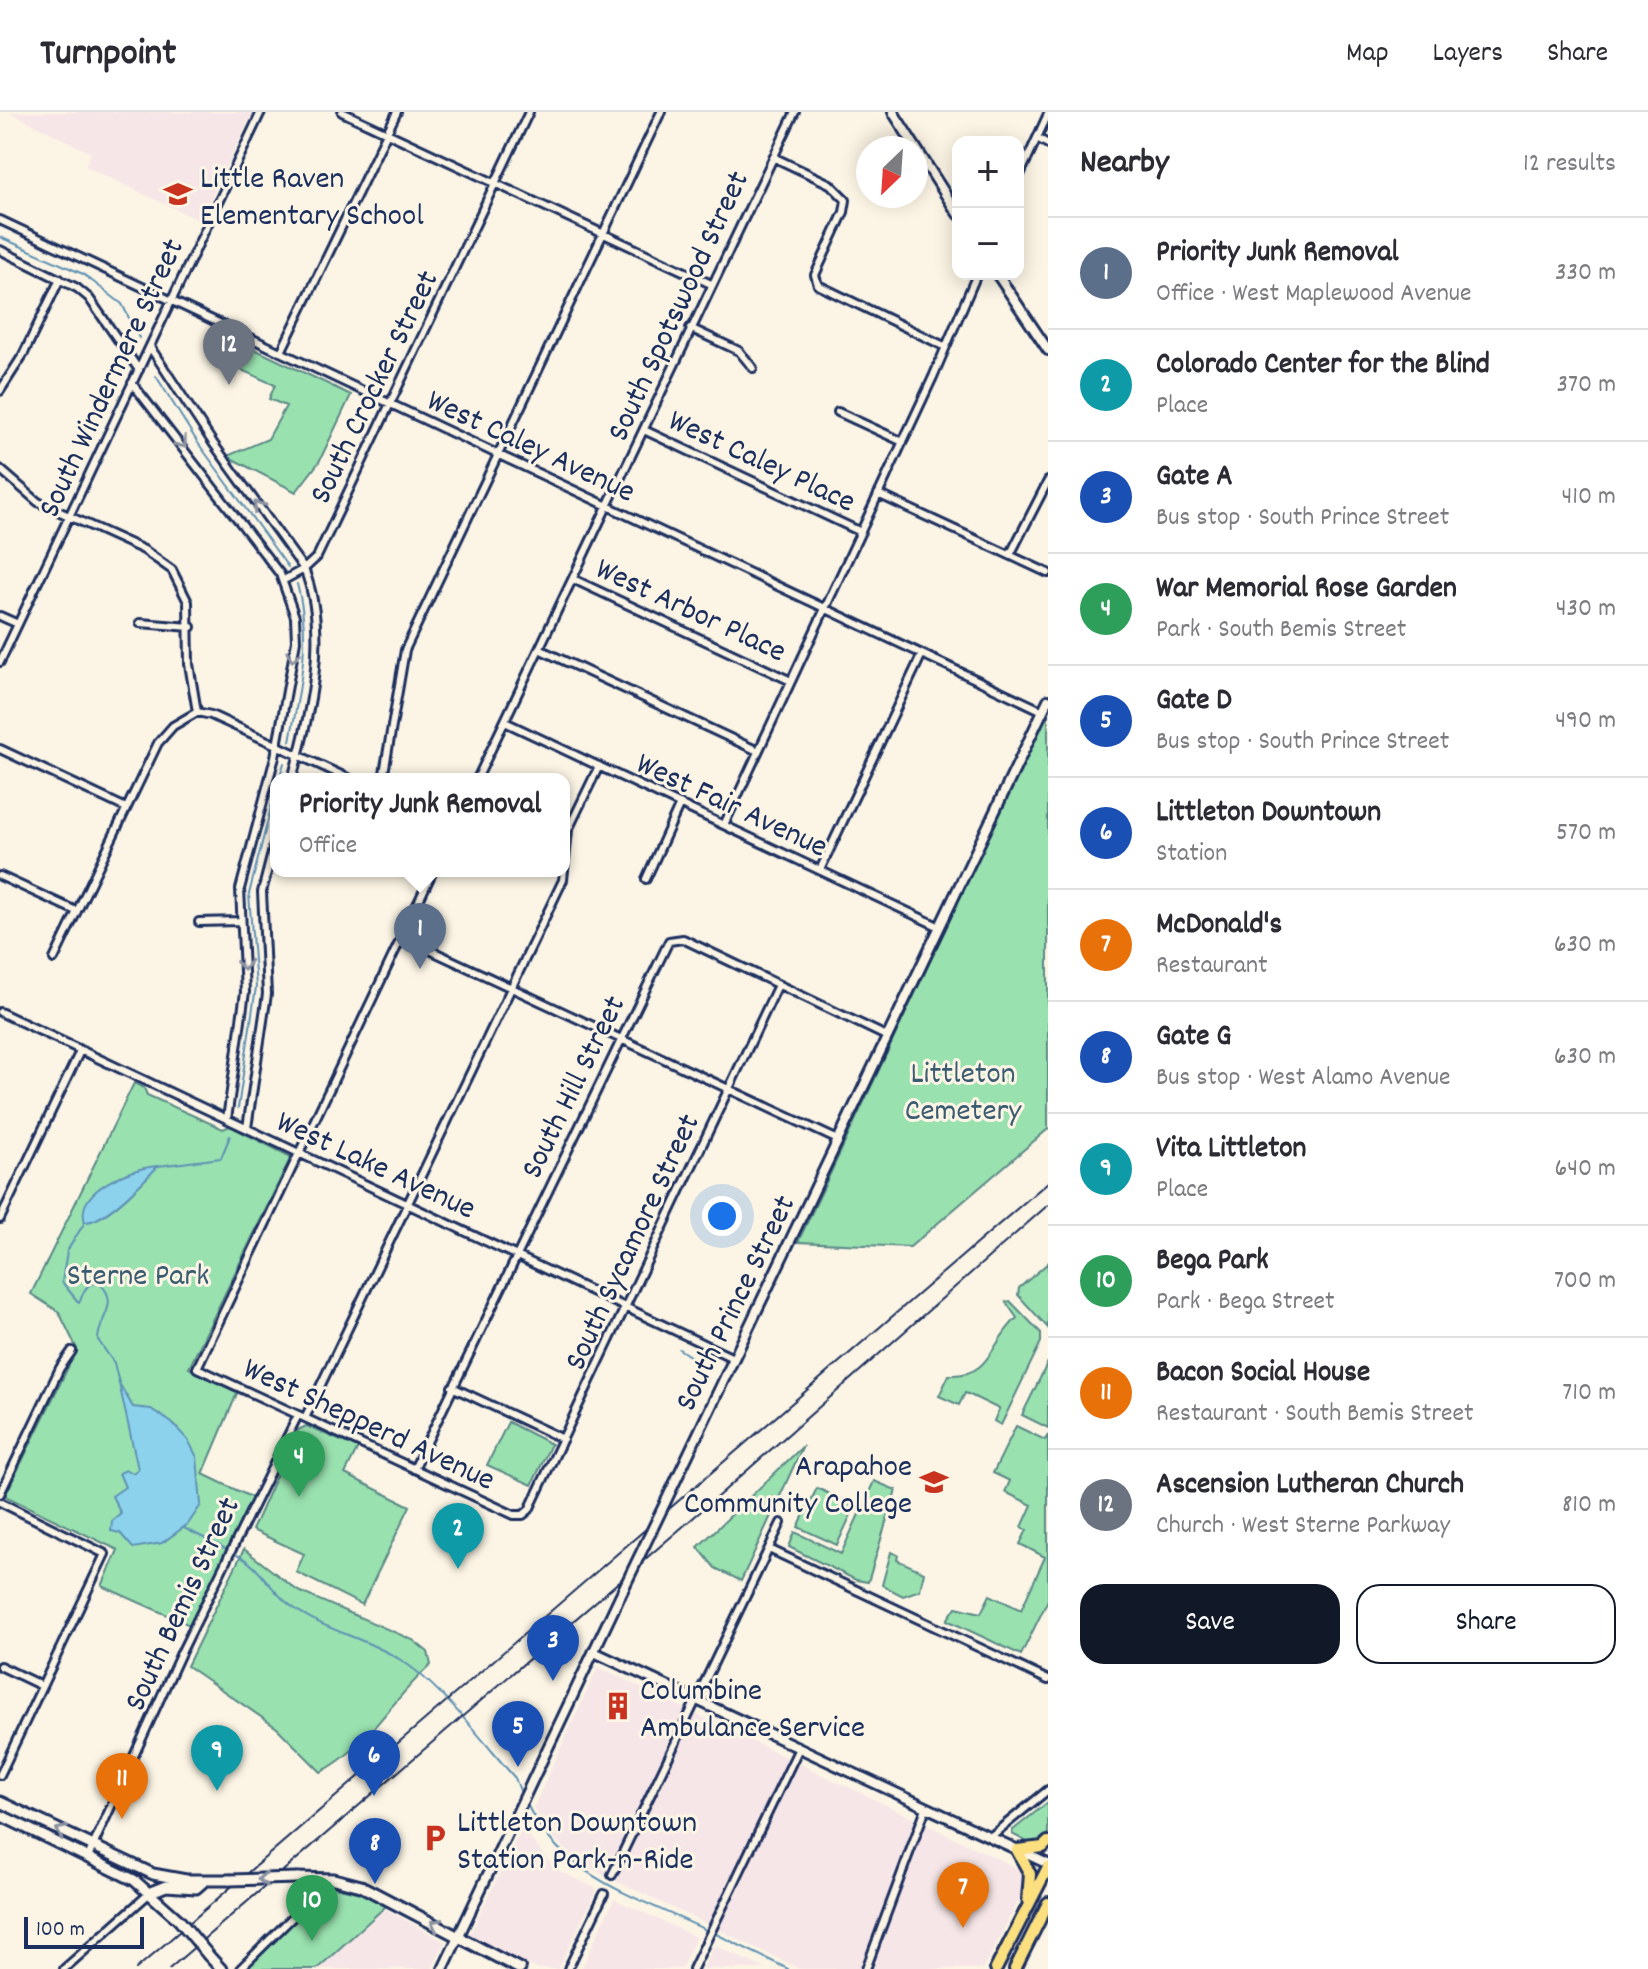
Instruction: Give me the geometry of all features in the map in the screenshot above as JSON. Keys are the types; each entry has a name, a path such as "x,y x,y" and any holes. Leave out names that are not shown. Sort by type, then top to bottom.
{"highway":[{"path":"1026,1909 1030,1874 1017,1850 1043,1847 1048,1842"},
{"path":"996,1969 1048,1865"},
{"path":"1015,1969 1048,1903"}],"main road":[{"path":"0,1802 153,1874 204,1881 319,1878 361,1886 520,1969"},
{"path":"0,1815 88,1857 151,1892 221,1969"},
{"path":"151,1892 166,1886 196,1888 204,1881"}],"street":[{"name":"South Windermere Street","path":"0,662 261,112"},
{"path":"342,112 711,284"},
{"path":"281,352 397,112"},
{"name":"South Crocker Street","path":"284,580 304,569 317,557 529,112"},
{"path":"384,773 405,650 661,112"},
{"name":"South Spotswood Street","path":"480,773 795,112"},
{"path":"893,112 954,208"},
{"path":"1024,166 1048,114"},
{"path":"1037,138 1048,144"},
{"path":"773,157 830,184 846,200 815,275 818,285 944,346"},
{"name":"West Caley Avenue","path":"0,220 1043,711"},
{"path":"0,250 60,279 89,298 139,370"},
{"path":"0,391 23,355 60,279"},
{"path":"724,825 903,442 974,280"},
{"path":"1001,280 1048,350"},
{"path":"690,328 739,351 753,368"},
{"path":"150,347 213,443 304,569 313,590 319,629 294,773"},
{"path":"132,383 284,580 295,617 296,641 277,746 243,871 240,921 245,992 227,1119"},
{"path":"838,412 903,442"},
{"name":"West Caley Place","path":"644,430 861,532"},
{"path":"0,469 38,502 163,562 184,590 191,627 189,664 197,712"},
{"path":"1010,555 1048,481"},
{"name":"West Caley Place","path":"878,494 1048,573"},
{"name":"West Arbor Place","path":"573,579 791,681"},
{"path":"0,616 18,624"},
{"path":"140,623 191,627"},
{"path":"539,649 758,751"},
{"path":"820,870 922,654"},
{"name":"South Prince Street","path":"443,1969 1048,700"},
{"path":"54,959 164,734 197,712 211,715 336,773"},
{"name":"West Fair Avenue","path":"505,722 940,927"},
{"path":"0,749 126,808"},
{"name":"South Bemis Street","path":"570,826 599,766"},
{"path":"646,879 680,804"},
{"path":"247,1128 267,994 262,892 270,861"},
{"path":"0,876 76,911"},
{"path":"300,1152 430,877"},
{"name":"South Bemis Street","path":"88,1857 187,1641 407,1204 563,877"},
{"path":"199,922 240,921"},
{"path":"402,937 838,1140"},
{"name":"South Hill Street","path":"414,1469 669,941 683,939 778,985"},
{"path":"778,985 888,1037"},
{"name":"South Sycamore Street","path":"523,1515 563,1439 778,985"},
{"name":"West Lake Avenue","path":"0,1012 733,1358"},
{"path":"1,1215 80,1051"},
{"name":"West Shepperd Avenue","path":"300,1152 197,1368 514,1515 523,1515"},
{"path":"0,1494 60,1368 72,1351"},
{"path":"452,1387 563,1439"},
{"path":"0,1502 105,1554 0,1775"},
{"path":"612,1875 781,1523"},
{"path":"769,1549 1048,1680"},
{"path":"594,1652 1048,1865"},
{"path":"0,1666 42,1686"},
{"path":"693,1969 799,1748"},
{"path":"990,1837 1048,1790"},
{"path":"866,1969 926,1808"},
{"path":"240,1969 312,1898 319,1878"},
{"path":"64,1969 151,1892"},
{"path":"568,1969 604,1894"}],"shaded area":[{"name":"Little Raven Elementary School","path":"9,112 253,112 200,221 85,166 91,153"},
{"path":"598,1667 1019,1869 1026,1886 983,1969 800,1969 581,1864 550,1835 533,1808"},
{"path":"522,1828 555,1869 597,1889 558,1969 537,1969 469,1936"},
{"path":"614,1899 696,1937 681,1969 581,1969"},
{"path":"382,1907 445,1942 432,1969 317,1969 374,1919"},
{"path":"714,1945 766,1969 703,1969"}],"green space":[{"path":"233,339 351,395 319,462 296,492 227,456 268,439 286,406 269,399 275,385 237,368 243,355 231,345"},
{"name":"Littleton Cemetery","path":"1048,711 1048,1129 910,1247 798,1242"},
{"name":"Sterne Park","path":"134,1083 144,1088 147,1095 223,1129 230,1126 291,1157 189,1368 238,1391 203,1474 255,1499 194,1627 102,1586 118,1550 5,1496 77,1349 59,1312 31,1294"},
{"path":"1048,1263 1048,1328 1018,1295 1019,1288"},
{"path":"1010,1301 1041,1333 1041,1342 1001,1425 994,1421 999,1409 968,1394 965,1393 959,1405 939,1396 949,1375 974,1370 989,1356 1017,1318 1006,1302"},
{"path":"1048,1362 1048,1428 1022,1415"},
{"path":"508,1422 551,1444 532,1485 487,1465"},
{"path":"306,1426 358,1448 345,1474 410,1506 362,1605 296,1572 304,1554 252,1530 275,1478 297,1440 298,1430"},
{"path":"1016,1426 1045,1440 1048,1435 1048,1600 1021,1655 947,1620 956,1607 981,1613 990,1595 1021,1610 1045,1557 1020,1544 1027,1530 1022,1527 1032,1505 1005,1492 1010,1481 993,1473"},
{"path":"803,1446 741,1581 715,1568 698,1547"},
{"path":"874,1481 896,1490 868,1582 856,1580 789,1547 795,1532 841,1554"},
{"path":"817,1488 855,1506 837,1545 798,1527"},
{"path":"244,1549 298,1591 413,1640 428,1652 431,1665 353,1750 321,1772 277,1728 187,1666"},
{"path":"891,1552 898,1555 897,1560 924,1572 920,1590 903,1596 882,1585"},
{"path":"1048,1802 1048,1839 1031,1844 1012,1834 1013,1830"},
{"path":"325,1885 362,1893 386,1906 317,1969 249,1969 251,1962 320,1898"}],"water":[{"path":"158,1166 103,1216 85,1222 84,1210 97,1190 121,1176"},
{"path":"119,1383 133,1407 151,1409 172,1423 188,1440 197,1457 201,1505 188,1524 162,1543 133,1548 120,1533 111,1531 112,1521 121,1514 112,1496 125,1487 119,1473 126,1470 133,1473 138,1469"}],"waterway":[{"path":"0,237 83,274 122,304 139,338"},
{"path":"156,376 198,443 288,567"},
{"path":"290,741 301,682 304,643 297,584"},
{"path":"281,773 284,763"},
{"path":"238,1108 256,987 249,894 270,812"},
{"path":"158,1166 221,1158 230,1136"},
{"path":"85,1222 67,1251 62,1282 79,1303 91,1284 100,1284 106,1291 109,1305 98,1340 114,1363 119,1383"},
{"path":"679,1349 711,1370"},
{"path":"184,1528 224,1548"},
{"path":"237,1555 306,1616 386,1652 414,1669 475,1731 515,1778 521,1793"},
{"path":"526,1802 541,1828 580,1867 629,1895 708,1931"},
{"path":"714,1933 788,1969"}],"tram line":[{"path":"169,1969 708,1505 1048,1205"}],"railway":[{"path":"136,1969 1048,1182"}],"place":[{"name":"Little Raven Elementary School","path":"178,194"},
{"name":"Ascension Lutheran Church","path":"229,385"},
{"name":"Priority Junk Removal","path":"420,969"},
{"name":"Arapahoe Community College","path":"934,1482"},
{"name":"War Memorial Rose Garden","path":"299,1497"},
{"name":"Colorado Center for the Blind","path":"458,1569"},
{"name":"Gate A","path":"553,1681"},
{"name":"Columbine Ambulance Service","path":"618,1706"},
{"name":"Gate D","path":"518,1767"},
{"name":"Vita Littleton","path":"217,1791"},
{"name":"Littleton Downtown","path":"374,1796"},
{"name":"Bacon Social House","path":"122,1819"},
{"name":"Littleton Downtown Station Park-n-Ride","path":"435,1838"},
{"name":"Gate G","path":"375,1884"},
{"name":"McDonald's","path":"963,1928"},
{"name":"Bega Park","path":"312,1941"}]}
